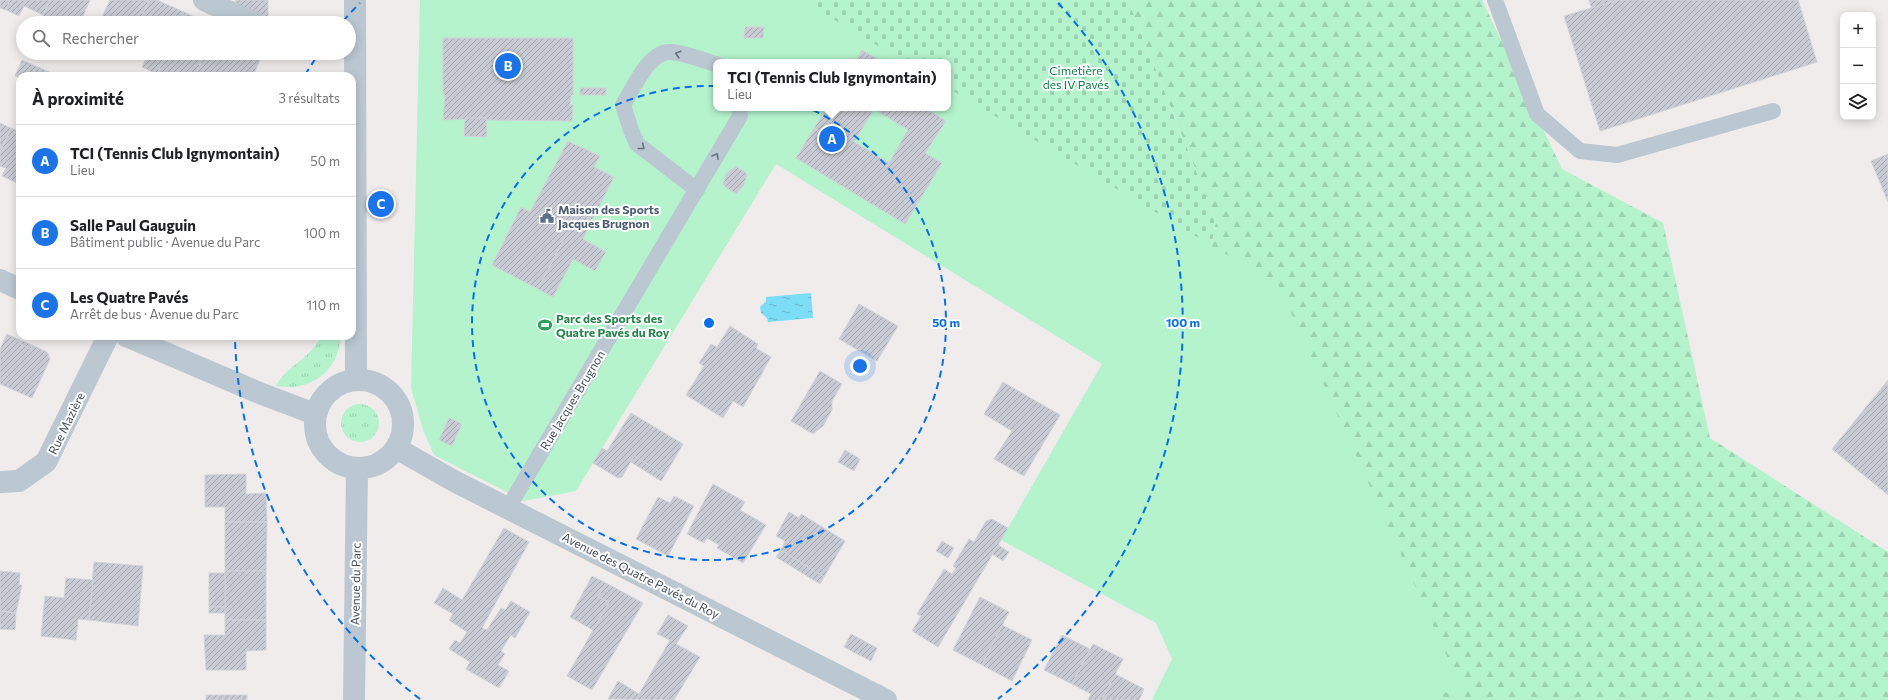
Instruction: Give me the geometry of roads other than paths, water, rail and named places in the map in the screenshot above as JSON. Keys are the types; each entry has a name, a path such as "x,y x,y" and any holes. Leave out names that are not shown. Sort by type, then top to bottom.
{"street":[{"path":"204,0 239,16"},
{"path":"355,0 355,16"},
{"path":"355,60 355,72"},
{"path":"0,280 16,287"},
{"name":"Rue Mazière","path":"0,482 19,481 46,462 106,340"},
{"path":"135,340 262,394 315,414"},
{"path":"356,340 356,379"},
{"path":"356,379 370,380 383,386 394,395 400,407 403,421 402,435 396,448 386,460 372,466 357,468 342,465 329,457 321,448 314,426 315,414 320,401 330,390 342,382 356,379"},
{"name":"Avenue des Quatre Pavés du Roy","path":"396,448 454,481 886,700"},
{"name":"Avenue du Parc","path":"354,700 357,468"}],"lane":[{"path":"1495,0 1537,114 1580,151 1617,155 1773,111"},
{"path":"697,190 637,144 623,105 650,60 658,55 670,51 713,63"},
{"name":"Rue Jacques Brugnon","path":"508,508 697,190 740,116 739,111"}],"water":[{"path":"811,293 813,318 768,322 767,318 761,313 760,307 766,301 766,297"}],"place":[{"name":"Salle Paul Gauguin","path":"508,66"},
{"name":"TCI (Tennis Club Ignymontain)","path":"832,139"},
{"name":"Les Quatre Pavés","path":"381,204"},
{"name":"Maison des Sports Jacques Brugnon","path":"547,216"},
{"name":"Parc des Sports des Quatre Pavés du Roy","path":"545,325"}],"park label":[{"name":"Cimetière des IV Pavés","path":"1076,77"}]}
